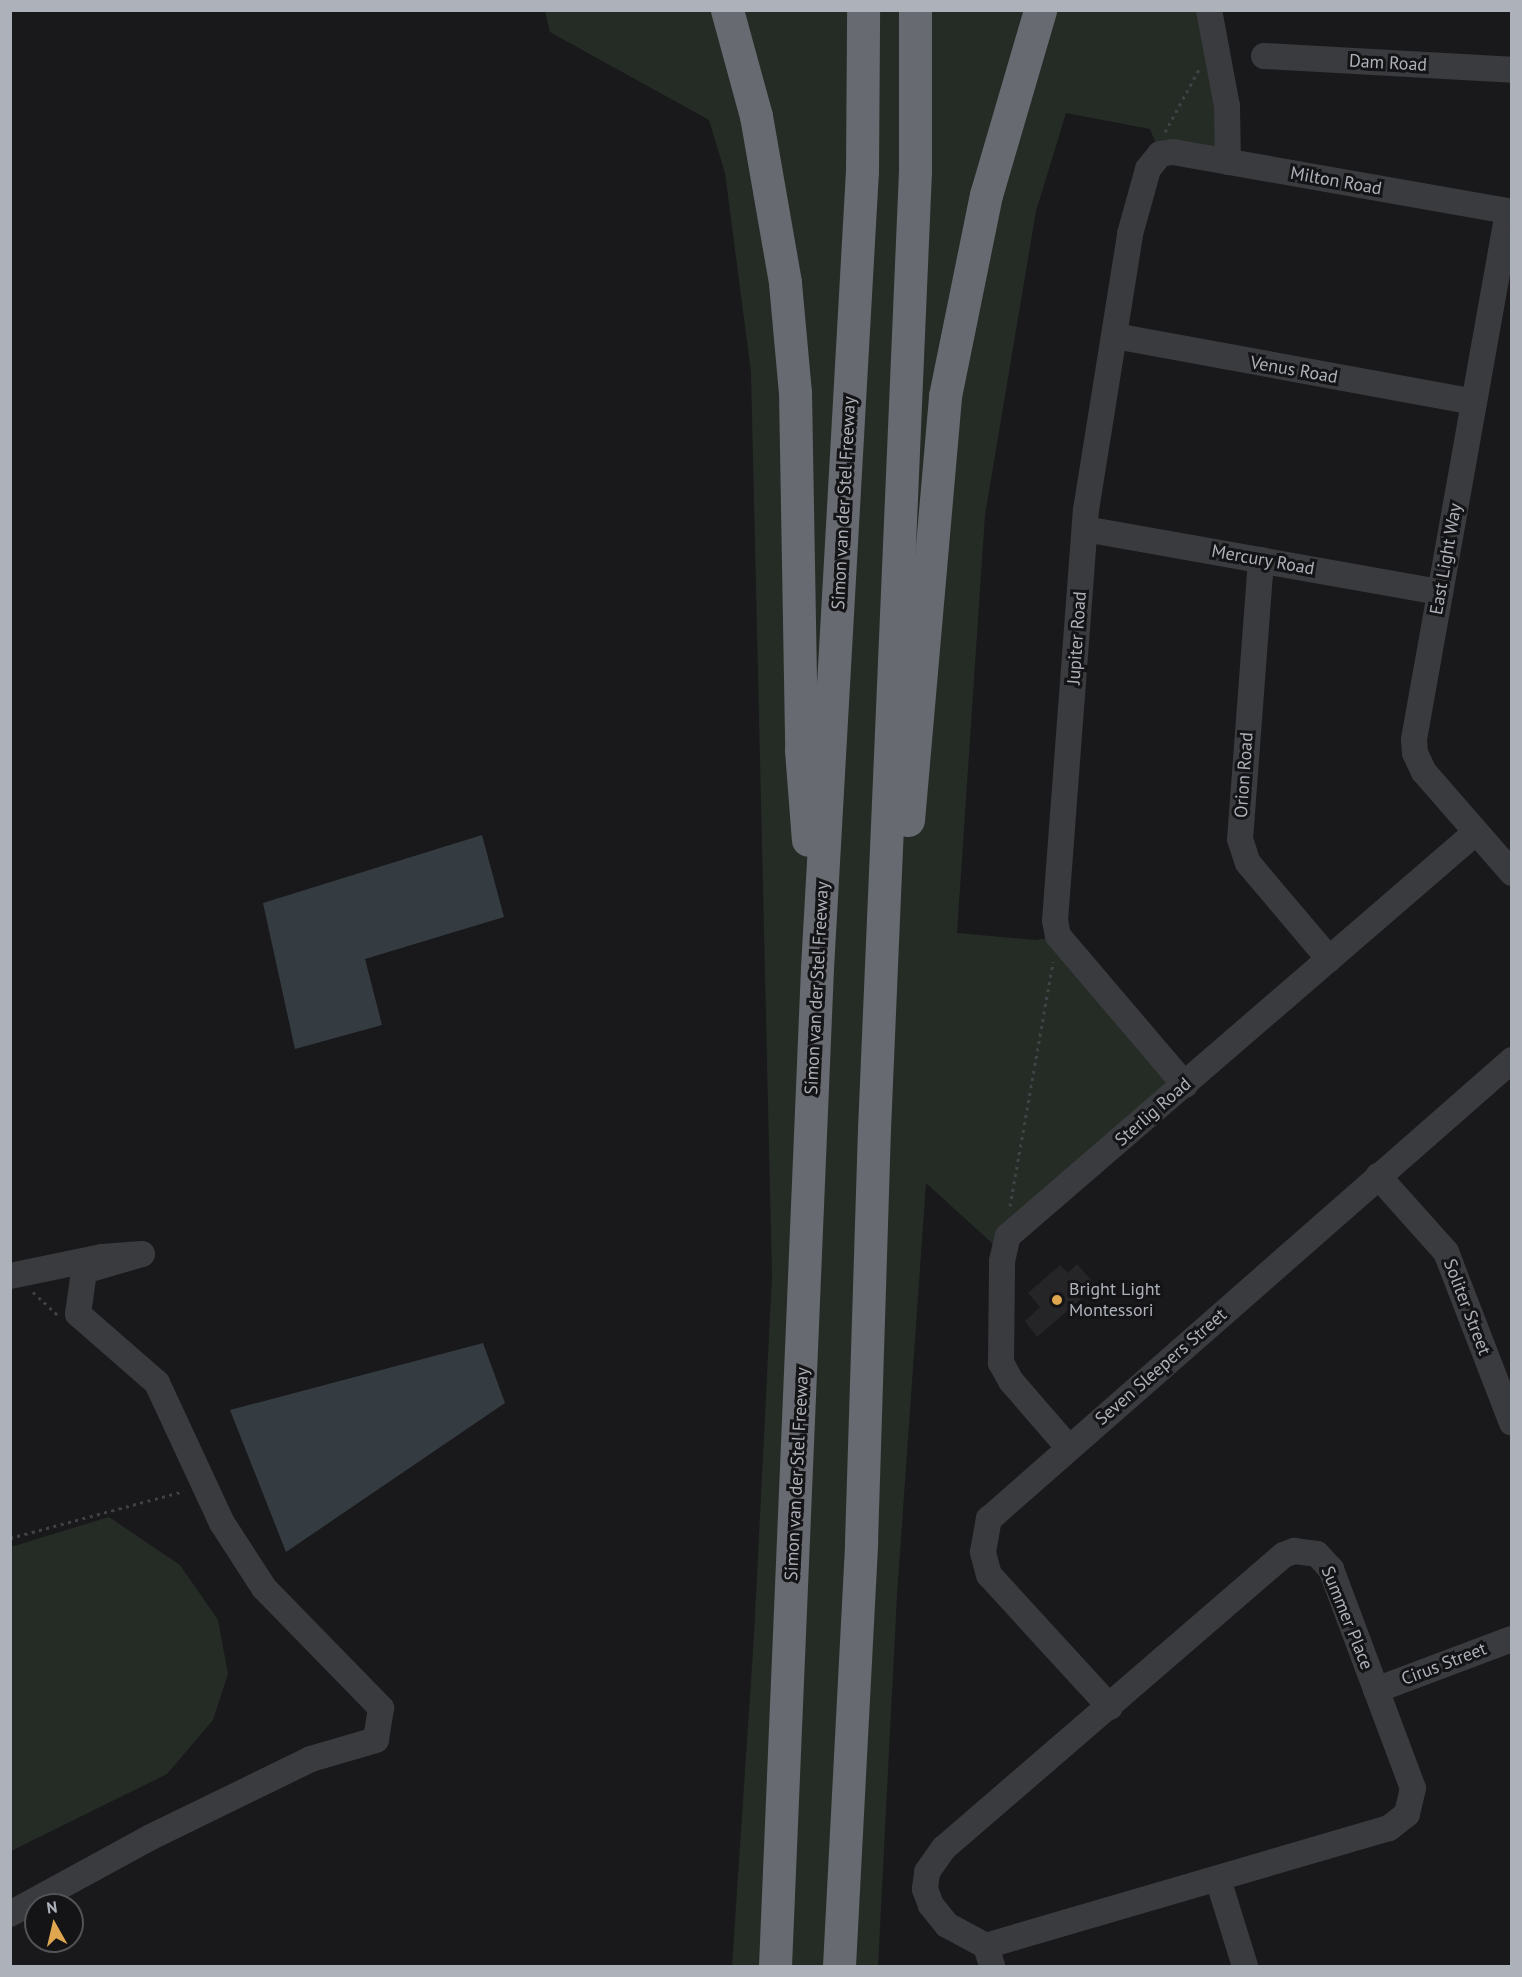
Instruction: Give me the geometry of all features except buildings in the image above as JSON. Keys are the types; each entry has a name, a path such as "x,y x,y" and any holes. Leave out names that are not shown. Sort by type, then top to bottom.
{"highway":[{"path":"727,10 756,116 786,294 795,404 801,750 817,968"},
{"name":"Simon van der Stel Freeway","path":"775,1966 817,968 862,171 863,10"},
{"path":"839,1966 861,1542 880,999 915,172 915,10"},
{"path":"880,999 890,972 900,904 945,396 986,195 1040,10"}],"street":[{"path":"1209,10 1227,106 1228,162"},
{"name":"Dam Road","path":"1264,56 1512,70"},
{"name":"Milton Road","path":"1160,154 1173,152 1510,212"},
{"name":"Jupiter Road","path":"1058,936 1055,921 1085,529 1114,336 1140,195 1148,169 1160,154"},
{"name":"East Light Way","path":"1510,212 1414,739 1415,753 1424,772 1512,873"},
{"name":"Venus Road","path":"1114,336 1474,402"},
{"name":"Mercury Road","path":"1085,529 1440,592"},
{"name":"Orion Road","path":"1261,560 1240,839 1248,863 1329,959"},
{"name":"Sterlig Road","path":"1068,1448 1011,1380 1001,1363 1004,1244 1008,1236 1475,833"},
{"path":"1058,936 1185,1085"},
{"name":"Seven Sleepers Street","path":"1110,1707 985,1566 989,1519 1378,1176 1510,1065"},
{"name":"Soliter Street","path":"1378,1176 1446,1252 1512,1423"},
{"path":"10,1914 151,1837 311,1759 376,1740 381,1708 264,1588 222,1523 157,1383 78,1314 84,1270 142,1254 93,1258 13,1276"},
{"name":"Summer Place","path":"1294,1551 1317,1554 1331,1569 1413,1788 1407,1814 1389,1828 1218,1879 989,1956 947,1925 931,1905 925,1889 932,1863 1110,1707 1284,1555 1294,1551"},
{"name":"Cirus Street","path":"1377,1690 1512,1639"},
{"path":"1218,1879 1245,1966"}],"path":[{"path":"1160,154 1166,128 1194,76 1208,57 1218,57"},
{"path":"1010,1209 1058,936"},
{"path":"13,1276 59,1316"},
{"path":"10,1538 187,1490 184,1479"}],"shaded area":[{"path":"545,11 1209,11 1228,162 1160,154 1150,129 1066,113 1036,211 985,515 957,933 1036,940 1058,936 1185,1085 993,1244 926,1183 897,1595 878,1966 732,1966 754,1636 772,1276 751,372 725,173 709,120 550,32"},
{"path":"482,835 504,917 365,959 382,1025 295,1049 263,903"},
{"name":"Bright Light Montessori","path":"1077,1264 1096,1286 1037,1337 1025,1321 1040,1307 1028,1293 1060,1265 1068,1273"},
{"path":"483,1343 505,1403 286,1552 230,1410"},
{"path":"109,1517 180,1565 218,1620 228,1674 213,1720 167,1774 11,1851 11,1547"}],"place":[{"name":"Bright Light Montessori","path":"1057,1300"}]}
